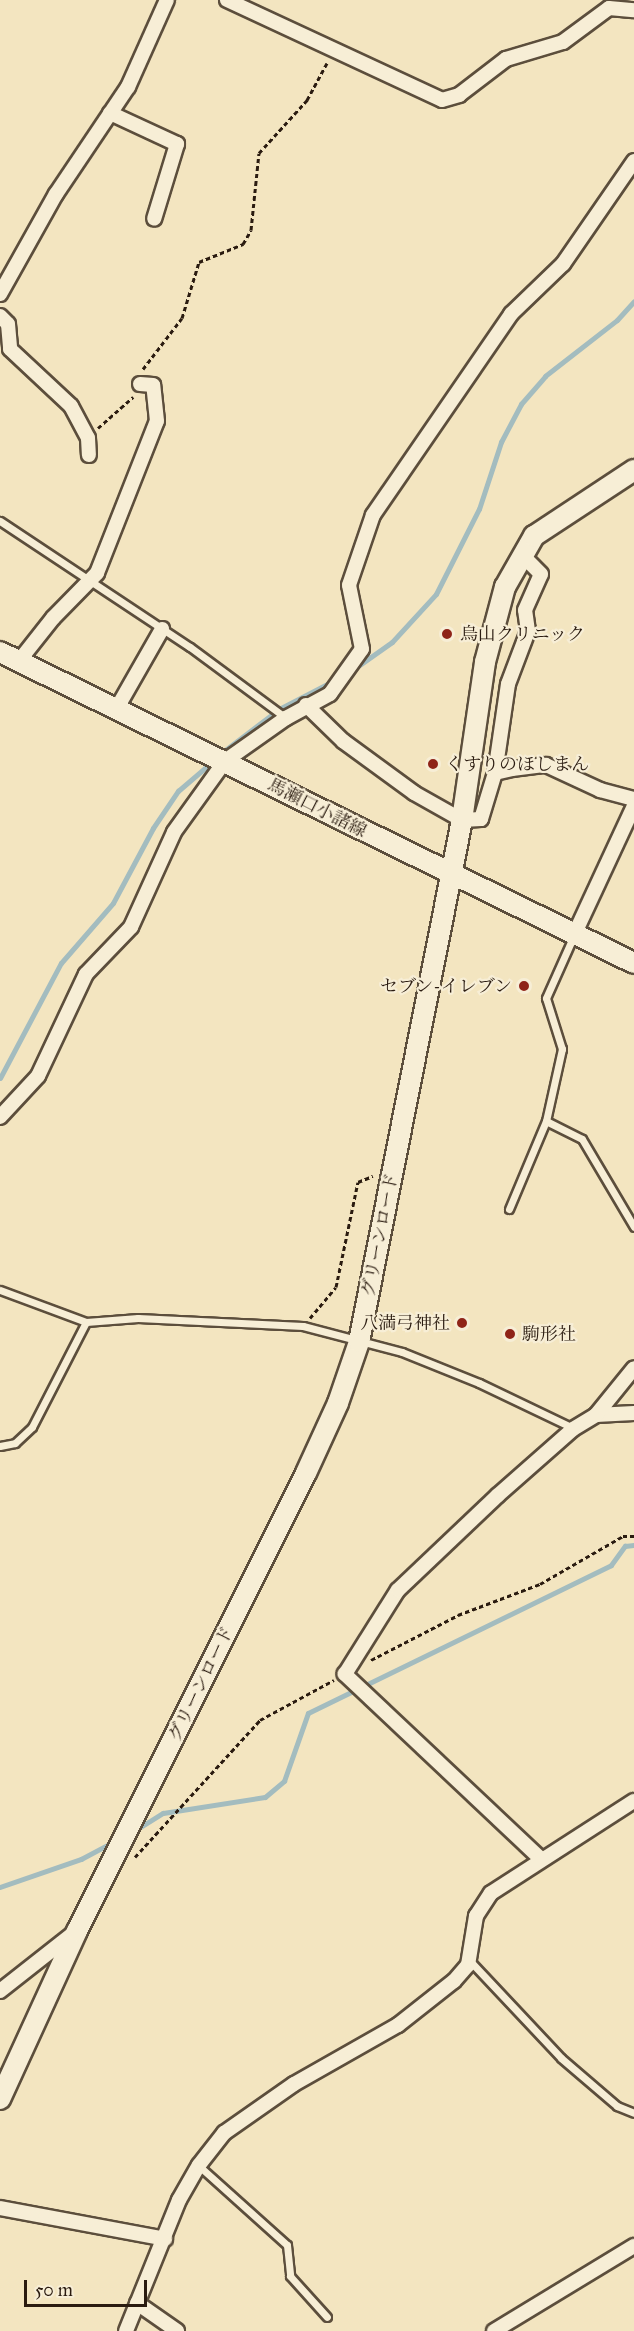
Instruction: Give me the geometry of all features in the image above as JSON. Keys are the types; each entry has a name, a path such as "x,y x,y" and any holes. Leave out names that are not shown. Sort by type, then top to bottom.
{"street":[{"path":"0,294 56,194 128,87 167,0"},
{"path":"227,0 442,100 459,95 506,59 563,42 609,8 634,10"},
{"path":"110,113 177,144 154,219"},
{"path":"2,1111 38,1076 86,974 130,927 174,832 225,761 306,705 330,693 362,649 349,585 374,515 511,314 563,264 634,161"},
{"path":"0,316 8,324 10,350 71,406 88,438 89,455"},
{"path":"6,656 53,618 90,580 156,421 153,385 140,384"},
{"name":"グリーンロード","path":"0,2099 77,1931 306,1473 338,1403 359,1342 462,820 485,662 505,587 534,536 634,470"},
{"path":"306,705 370,761 414,793 462,820 481,819 495,773 508,684 528,631 525,610 541,574 523,556"},
{"path":"117,708 162,628"},
{"name":"馬瀬口小諸線","path":"6,656 225,761 450,876 634,963"},
{"path":"495,773 546,765 600,790 634,799"},
{"path":"574,933 634,806"},
{"path":"541,1859 345,1674 398,1590 573,1429 596,1415 634,1368"},
{"path":"596,1415 634,1413"},
{"path":"126,2331 180,2200 199,2165 224,2133 294,2084 398,2025 454,1982 469,1959 476,1916 491,1893 541,1859 632,1805"},
{"path":"0,1991 77,1931"},
{"path":"0,2208 165,2240"},
{"path":"494,2331 634,2246"},
{"path":"136,2303 177,2331"}],"lane":[{"path":"0,520 162,628 286,718"},
{"path":"508,1209 546,1121 562,1049 546,998 574,933"},
{"path":"546,1121 582,1139 634,1227"},
{"path":"0,1290 86,1322 138,1318 303,1326 402,1352 479,1383 573,1429"},
{"path":"0,1446 15,1443 32,1427 86,1322"},
{"path":"469,1959 561,2058 617,2106 634,2113"},
{"path":"199,2165 287,2245 290,2276 327,2317"}],"path":[{"path":"88,438 134,397 140,384 140,373 182,318 199,262 243,243 251,230 259,153 307,100 334,49"},
{"path":"303,1326 336,1287 358,1182 371,1176 391,1177"}],"waterway":[{"path":"351,671 392,642 436,594 479,509 501,442 521,404 545,376 617,320 634,301"},
{"path":"220,754 279,709 335,680"},
{"path":"0,1078 61,963 113,903 153,828 178,791 213,761"},
{"path":"134,1831 163,1813 265,1797 284,1781 308,1713 611,1565 625,1546 634,1545"},
{"path":"0,1887 81,1859 115,1841"}],"place":[{"name":"烏山クリニック","path":"447,634"},
{"name":"くすりのほしまん","path":"433,764"},
{"name":"セブン-イレブン","path":"524,986"},
{"name":"八満弓神社","path":"462,1323"},
{"name":"駒形社","path":"510,1334"}]}
